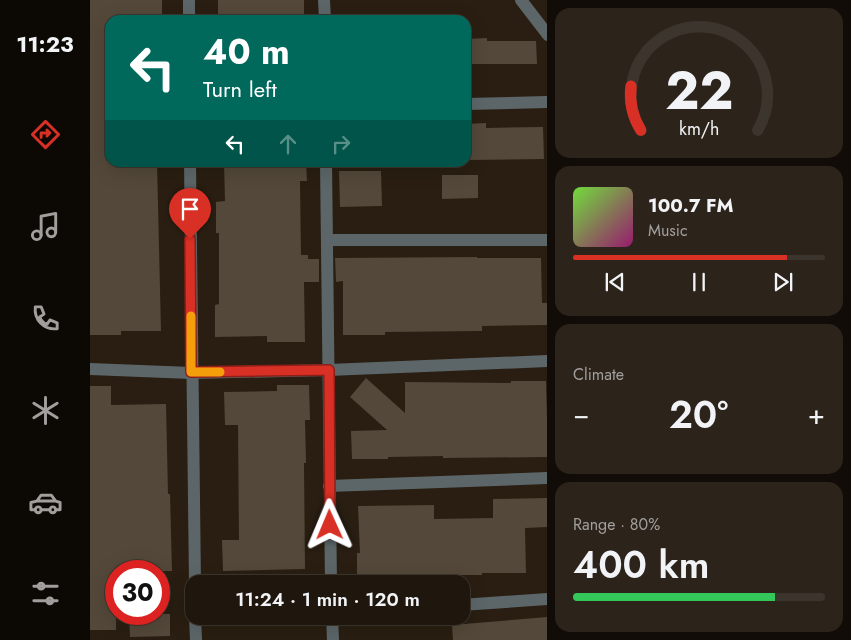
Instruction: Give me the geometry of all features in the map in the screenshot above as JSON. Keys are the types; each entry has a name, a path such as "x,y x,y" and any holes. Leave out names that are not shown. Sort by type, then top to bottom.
{"street":[{"path":"189,0 189,15"},
{"path":"324,0 325,15"},
{"path":"521,0 547,35"},
{"path":"471,104 547,102"},
{"path":"190,167 195,575"},
{"path":"326,167 331,575"},
{"path":"328,240 547,240"},
{"path":"90,369 191,372 329,370 547,361"},
{"path":"330,486 547,478"},
{"path":"470,604 547,599"},
{"path":"195,625 196,640"},
{"path":"332,625 333,640"}],"building":[{"path":"90,0 162,0 162,15 105,15 105,167 157,167 161,331 121,331 121,335 90,335"},
{"path":"218,0 304,0 304,15 218,15"},
{"path":"487,38 487,41 536,41 537,64 471,64 471,39"},
{"path":"486,123 486,128 543,127 544,159 471,160 471,124"},
{"path":"224,167 306,167 307,181 300,181 301,255 308,255 308,259 319,259 319,282 304,282 305,342 267,342 267,336 215,337 215,305 219,304 219,233 216,233 216,202 225,201"},
{"path":"339,171 381,171 382,206 340,207"},
{"path":"442,175 478,175 478,198 442,199"},
{"path":"335,258 541,258 542,303 547,303 547,325 482,326 482,331 385,332 385,335 343,335 343,281 336,282"},
{"path":"366,378 405,413 405,382 511,383 511,381 546,381 547,457 443,458 443,456 352,459 351,431 387,430 350,397"},
{"path":"277,385 309,385 310,420 305,420 306,463 304,463 305,569 223,571 222,540 239,540 238,425 225,425 224,392 277,391"},
{"path":"90,386 111,386 111,405 166,404 172,571 170,571 170,560 105,560 105,625 116,625 116,630 90,630"},
{"path":"547,498 547,527 525,528 526,573 357,575 357,553 360,553 358,506 434,505 434,519 493,518 493,499"},
{"path":"547,617 547,640 453,640 452,625"},
{"path":"129,625 170,625 170,636 130,637"}],"slow traffic":[{"path":"191,316 191,372 220,372"}],"route":[{"path":"190,239 191,372 329,370 330,525"}]}
